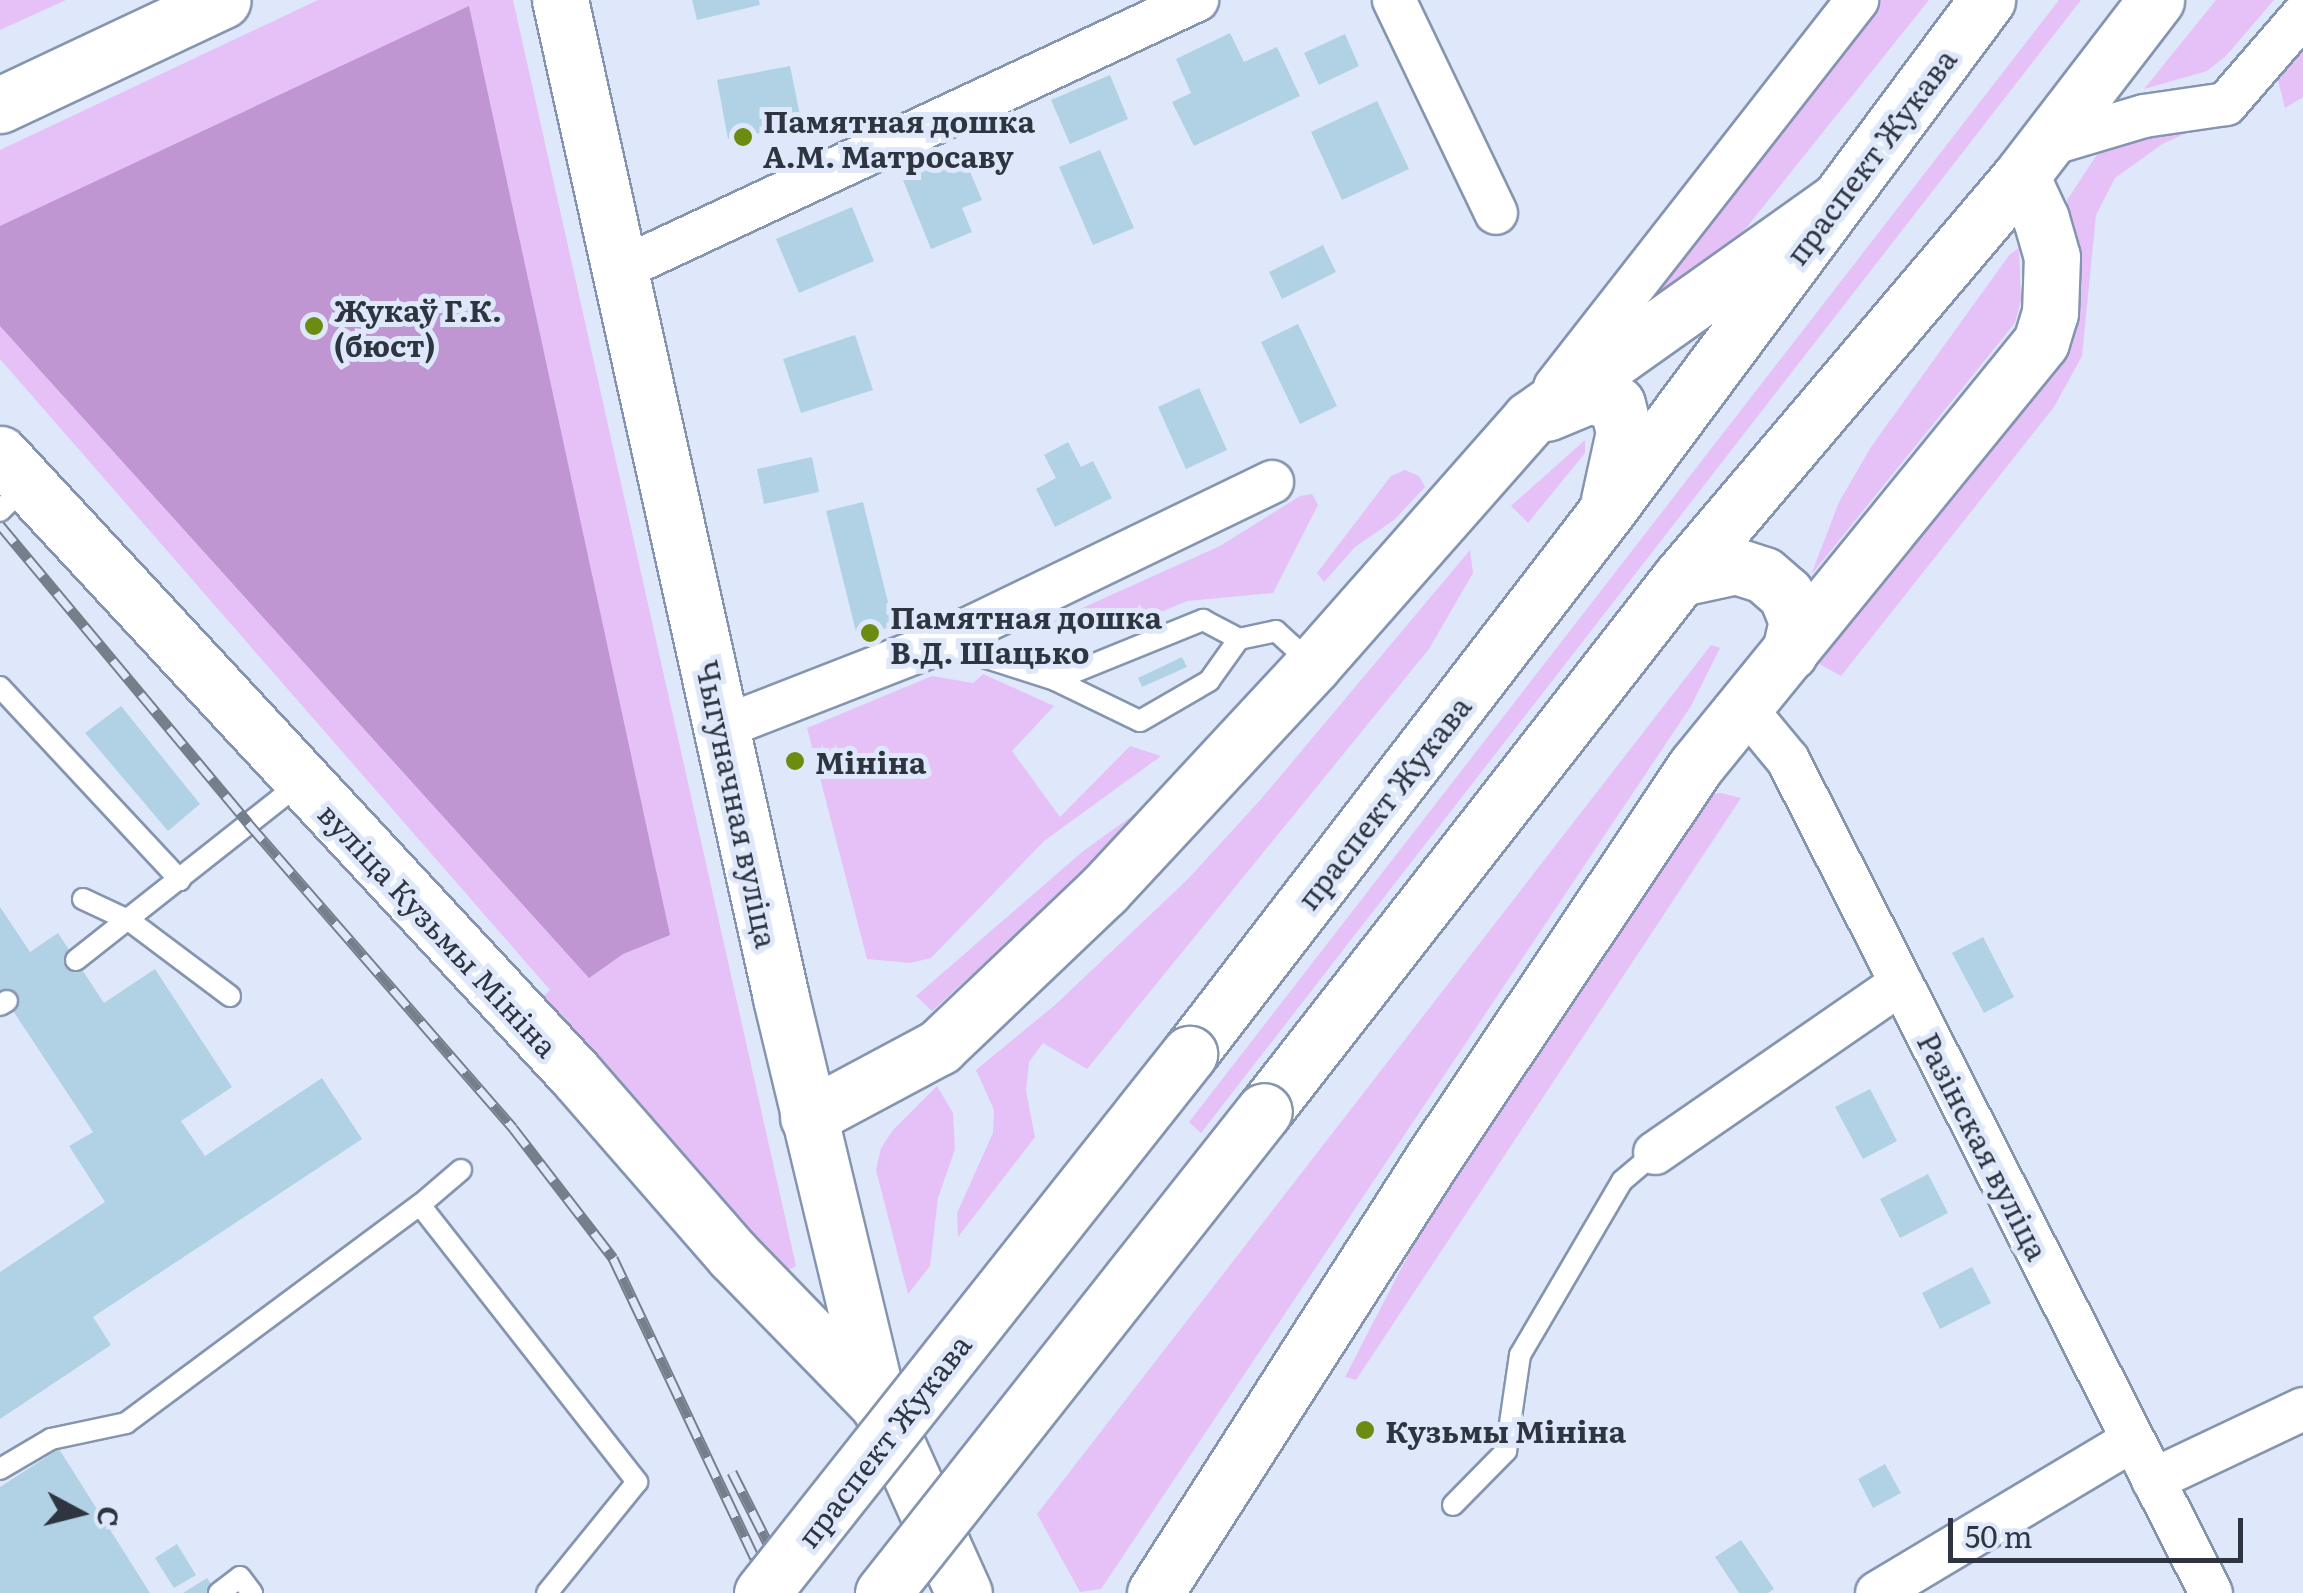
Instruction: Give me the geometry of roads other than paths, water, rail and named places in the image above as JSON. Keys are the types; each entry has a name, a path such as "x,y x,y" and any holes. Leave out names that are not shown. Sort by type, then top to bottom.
{"main road":[{"path":"0,105 222,0"},
{"name":"Чыгуначная вуліца","path":"560,0 808,1117 879,1405 964,1593"},
{"name":"праспект Жукава","path":"762,1593 1189,1054 1606,511 1988,0"},
{"path":"883,1593 1680,578 2032,161 2156,0"},
{"path":"1156,1593 1571,950 1695,767 2041,342 2050,313 2052,257 2032,161"},
{"path":"808,1117 939,1047 1104,890 1313,665 1530,419 1834,203"},
{"path":"1530,419 1590,395 1616,404 1624,432 1606,511"},
{"name":"вуліца Кузьмы Мініна","path":"9,483 302,782 576,1075 733,1255 879,1405"},
{"path":"1680,578 1736,566 1764,575 1786,594 1797,622 1790,652"}],"street":[{"path":"621,269 1197,0"},
{"path":"1394,0 1496,213"},
{"path":"1530,419 1857,0"},
{"path":"2032,161 2144,116 2226,104 2303,15"},
{"path":"721,728 938,643 1272,482"},
{"name":"Разінская вуліца","path":"1745,708 1788,760 2211,1593"},
{"path":"1655,1154 1901,984"},
{"path":"2154,1480 2303,1409"},
{"path":"1877,1593 2133,1440"}],"lane":[{"path":"1055,680 1203,620 1240,640"},
{"path":"938,643 1055,680 1140,720 1209,681 1240,640 1276,631 1313,665"},
{"path":"0,687 180,880"},
{"path":"76,960 302,782"},
{"path":"82,899 130,921 230,996"},
{"path":"1453,1505 1506,1451 1520,1354 1622,1181 1655,1154"},
{"path":"0,1469 51,1438 126,1423 420,1205 461,1170"},
{"path":"420,1205 637,1482 547,1593"},
{"path":"219,1593 240,1577 252,1593"}],"railway":[{"path":"0,525 248,823 513,1128 613,1258 771,1593"},
{"path":"732,1472 793,1593"}],"place":[{"name":"Памятная дошка А.М. Матросаву","path":"743,137"},
{"name":"Жукаў Г.К. (бюст)","path":"314,326"},
{"name":"Памятная дошка В.Д. Шацько","path":"870,633"},
{"name":"Мініна","path":"795,761"},
{"name":"Кузьмы Мініна","path":"1365,1430"}]}
